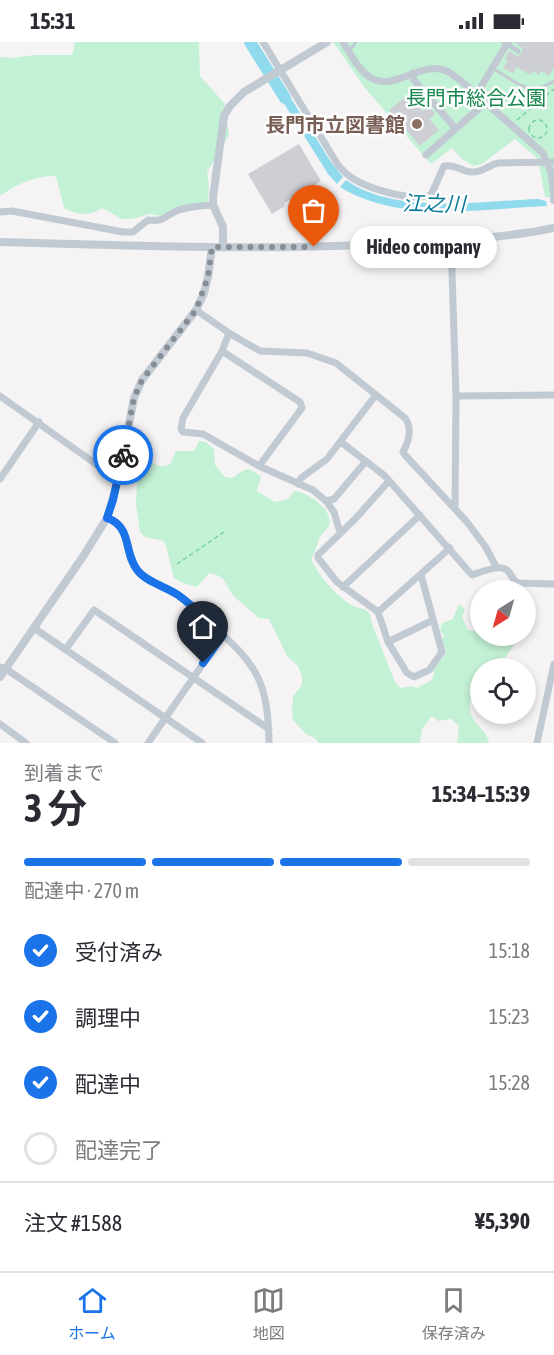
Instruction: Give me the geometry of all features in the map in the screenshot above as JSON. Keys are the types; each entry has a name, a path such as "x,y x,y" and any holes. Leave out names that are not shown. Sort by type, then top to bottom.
{"street":[{"path":"263,42 338,165 347,175 372,187 404,196 425,197 430,195 444,166 452,165 470,172 482,171 492,164 499,163 551,163"},
{"path":"223,247 223,227 213,206 224,116 238,97 327,42"},
{"path":"343,42 362,70 372,79 391,81 427,69 449,72 543,153 551,163 554,199"},
{"path":"476,95 506,42 518,51"},
{"path":"413,72 414,80 460,127"},
{"path":"426,155 485,103"},
{"path":"0,212 12,211 133,232 148,220 161,221 176,210 192,206 213,206"},
{"path":"0,242 212,247 336,247 451,241 554,228"},
{"path":"451,241 456,396 455,509"},
{"path":"0,677 3,668 34,628 107,518 120,472 134,398 142,380 196,310 208,277 212,247"},
{"path":"196,310 260,351 307,353 336,363 408,422 410,438 404,452 405,455 455,509 485,546 497,568"},
{"path":"229,333 222,351 183,418 181,429 183,432 203,434 259,466 313,490 326,501 334,512 340,532"},
{"path":"222,351 300,402 302,408 259,466"},
{"path":"456,396 554,395"},
{"path":"0,396 103,469 120,472"},
{"path":"298,484 301,478 327,459 375,396"},
{"path":"0,479 39,423"},
{"path":"341,442 385,476 472,575 497,568 506,570 518,583 554,584"},
{"path":"326,501 334,499 366,461"},
{"path":"389,481 356,519 318,555 318,558 337,582 378,612 388,642 407,673 414,677 429,670 442,652 421,575"},
{"path":"343,587 420,514"},
{"path":"107,518 116,521 122,527 138,572 178,595 223,635 258,674 266,696 269,743"},
{"path":"378,612 450,548"},
{"path":"66,649 94,610 269,729"},
{"path":"388,642 433,620"},
{"path":"34,628 202,743"},
{"path":"148,743 223,635"},
{"path":"537,743 554,664"},
{"path":"3,668 115,743"},
{"path":"0,724 26,743"}],"lane":[{"path":"349,51 356,42"},
{"path":"492,68 529,89 542,88 554,81"}],"path":[{"path":"516,121 554,89"},
{"path":"537,120 543,121 546,125 546,132 540,137 533,136 529,129 530,124 537,120"},
{"path":"177,564 224,532"}],"green space":[{"path":"75,42 199,42 200,76 225,104 229,135 207,172 208,200 197,210 163,216 149,214 132,219 122,219 102,208 88,214 78,213 64,208 56,176 26,181 0,196 0,57 72,55"},
{"name":"長門市総合公園","path":"333,42 554,42 554,197 545,197 538,159 515,139 482,164 473,166 452,148 431,164 365,88"},
{"path":"199,441 206,442 214,449 215,465 225,477 232,478 249,469 261,476 257,491 275,502 288,499 294,491 306,494 324,508 329,526 320,537 311,559 318,572 335,592 353,606 364,609 371,617 395,682 400,688 412,686 417,688 432,680 434,674 432,669 446,652 442,639 444,636 440,630 442,623 453,619 458,606 461,605 465,609 462,617 470,630 470,646 513,646 505,658 470,658 470,724 477,724 488,738 489,743 457,743 459,726 451,719 438,721 432,716 422,729 420,743 319,743 315,738 306,734 293,720 292,711 293,696 302,685 302,676 298,666 287,656 269,619 258,618 232,594 223,579 215,574 209,573 197,587 174,578 164,541 145,537 140,532 136,504 138,465 144,458 165,466 170,464 176,451 194,451"}],"water":[{"path":"280,81 331,162 343,177 337,184 328,174 273,86"},
{"path":"346,180 366,191 388,198 413,202 465,203 538,199 546,201 547,206 467,211 414,210 364,199 340,187"}],"building":[{"path":"514,42 554,42 554,68 549,76 541,71 539,75 533,71 530,75 517,67 513,73 503,68 508,61 505,59 509,51 517,56 522,53 522,48"},
{"name":"長門市立図書館","path":"409,94 423,111 429,106 435,114 429,119 439,130 420,146 389,110"},
{"path":"299,144 321,181 284,203 285,206 272,214 248,174"}],"waterway":[{"name":"江之川","path":"250,42 285,98"}],"way so far":[{"path":"123,455 134,398 142,380 196,310 204,293 212,247 314,247"}],"place":[{"name":"長門市立図書館","path":"417,124"},
{"name":"Hideo company","path":"314,247"}],"route":[{"path":"123,455 107,518 116,521 122,527 138,572 178,595 223,635 203,663"}]}
